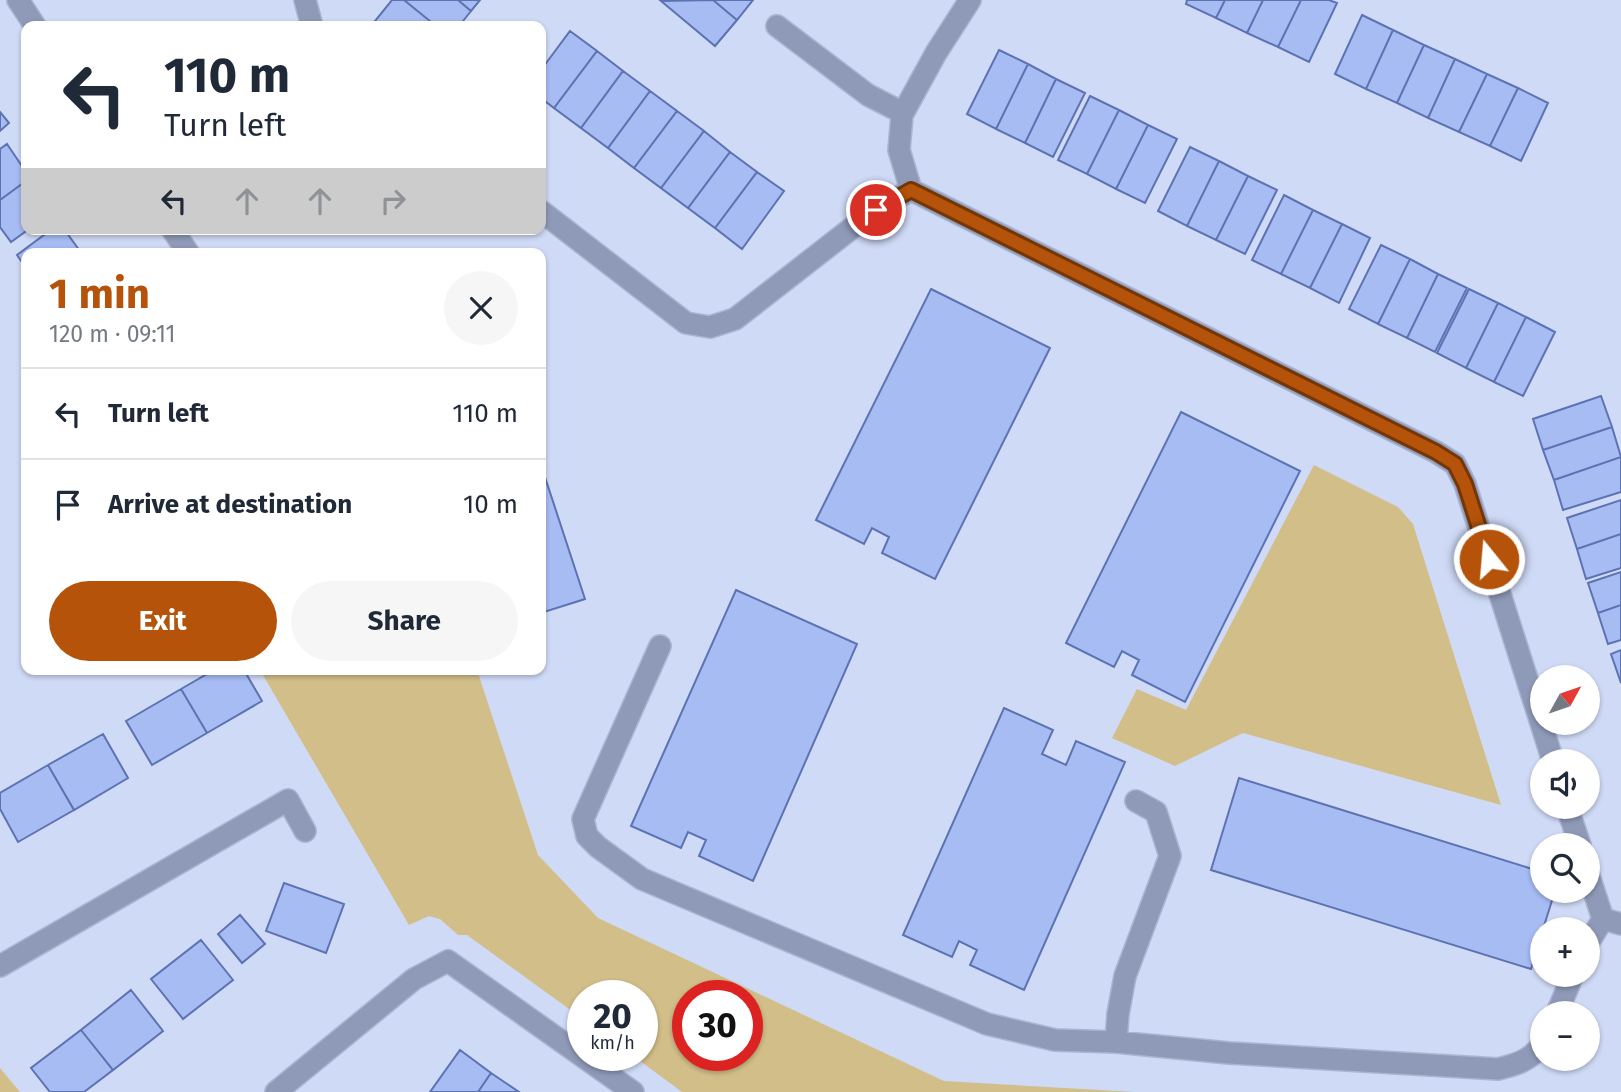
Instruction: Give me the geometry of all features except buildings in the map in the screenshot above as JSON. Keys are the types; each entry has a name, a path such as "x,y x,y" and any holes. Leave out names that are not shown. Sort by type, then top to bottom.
{"street":[{"path":"18,0 32,21"},
{"path":"305,0 311,21"},
{"path":"970,0 936,53 903,113 899,150 911,190 1436,452 1455,464 1465,484 1549,749"},
{"path":"777,26 868,95 903,113"},
{"path":"546,215 686,323 710,327 735,318 876,210 911,190"},
{"path":"660,646 583,819 587,836 642,879 987,1024 1055,1040 1497,1069 1515,1066 1530,1056"},
{"path":"0,966 288,800 305,831"},
{"path":"1116,1042 1125,976 1170,856 1156,812 1136,801"},
{"path":"1600,897 1612,921"},
{"path":"276,1092 414,979 449,961 633,1092"}],"shaded area":[{"path":"1314,465 1398,507 1413,524 1501,805 1243,733 1175,766 1112,738 1137,689 1186,710"},
{"path":"263,675 479,675 538,855 598,918 730,980 672,980 672,1071 763,1071 763,996 944,1081 1135,1092 682,1092 654,1071 658,1071 658,980 567,980 567,1007 467,935 458,935 440,919 429,916 409,925"},
{"path":"0,1068 20,1092 0,1092"}],"route":[{"path":"876,210 911,190 1436,452 1455,464 1465,484 1489,559"}]}
